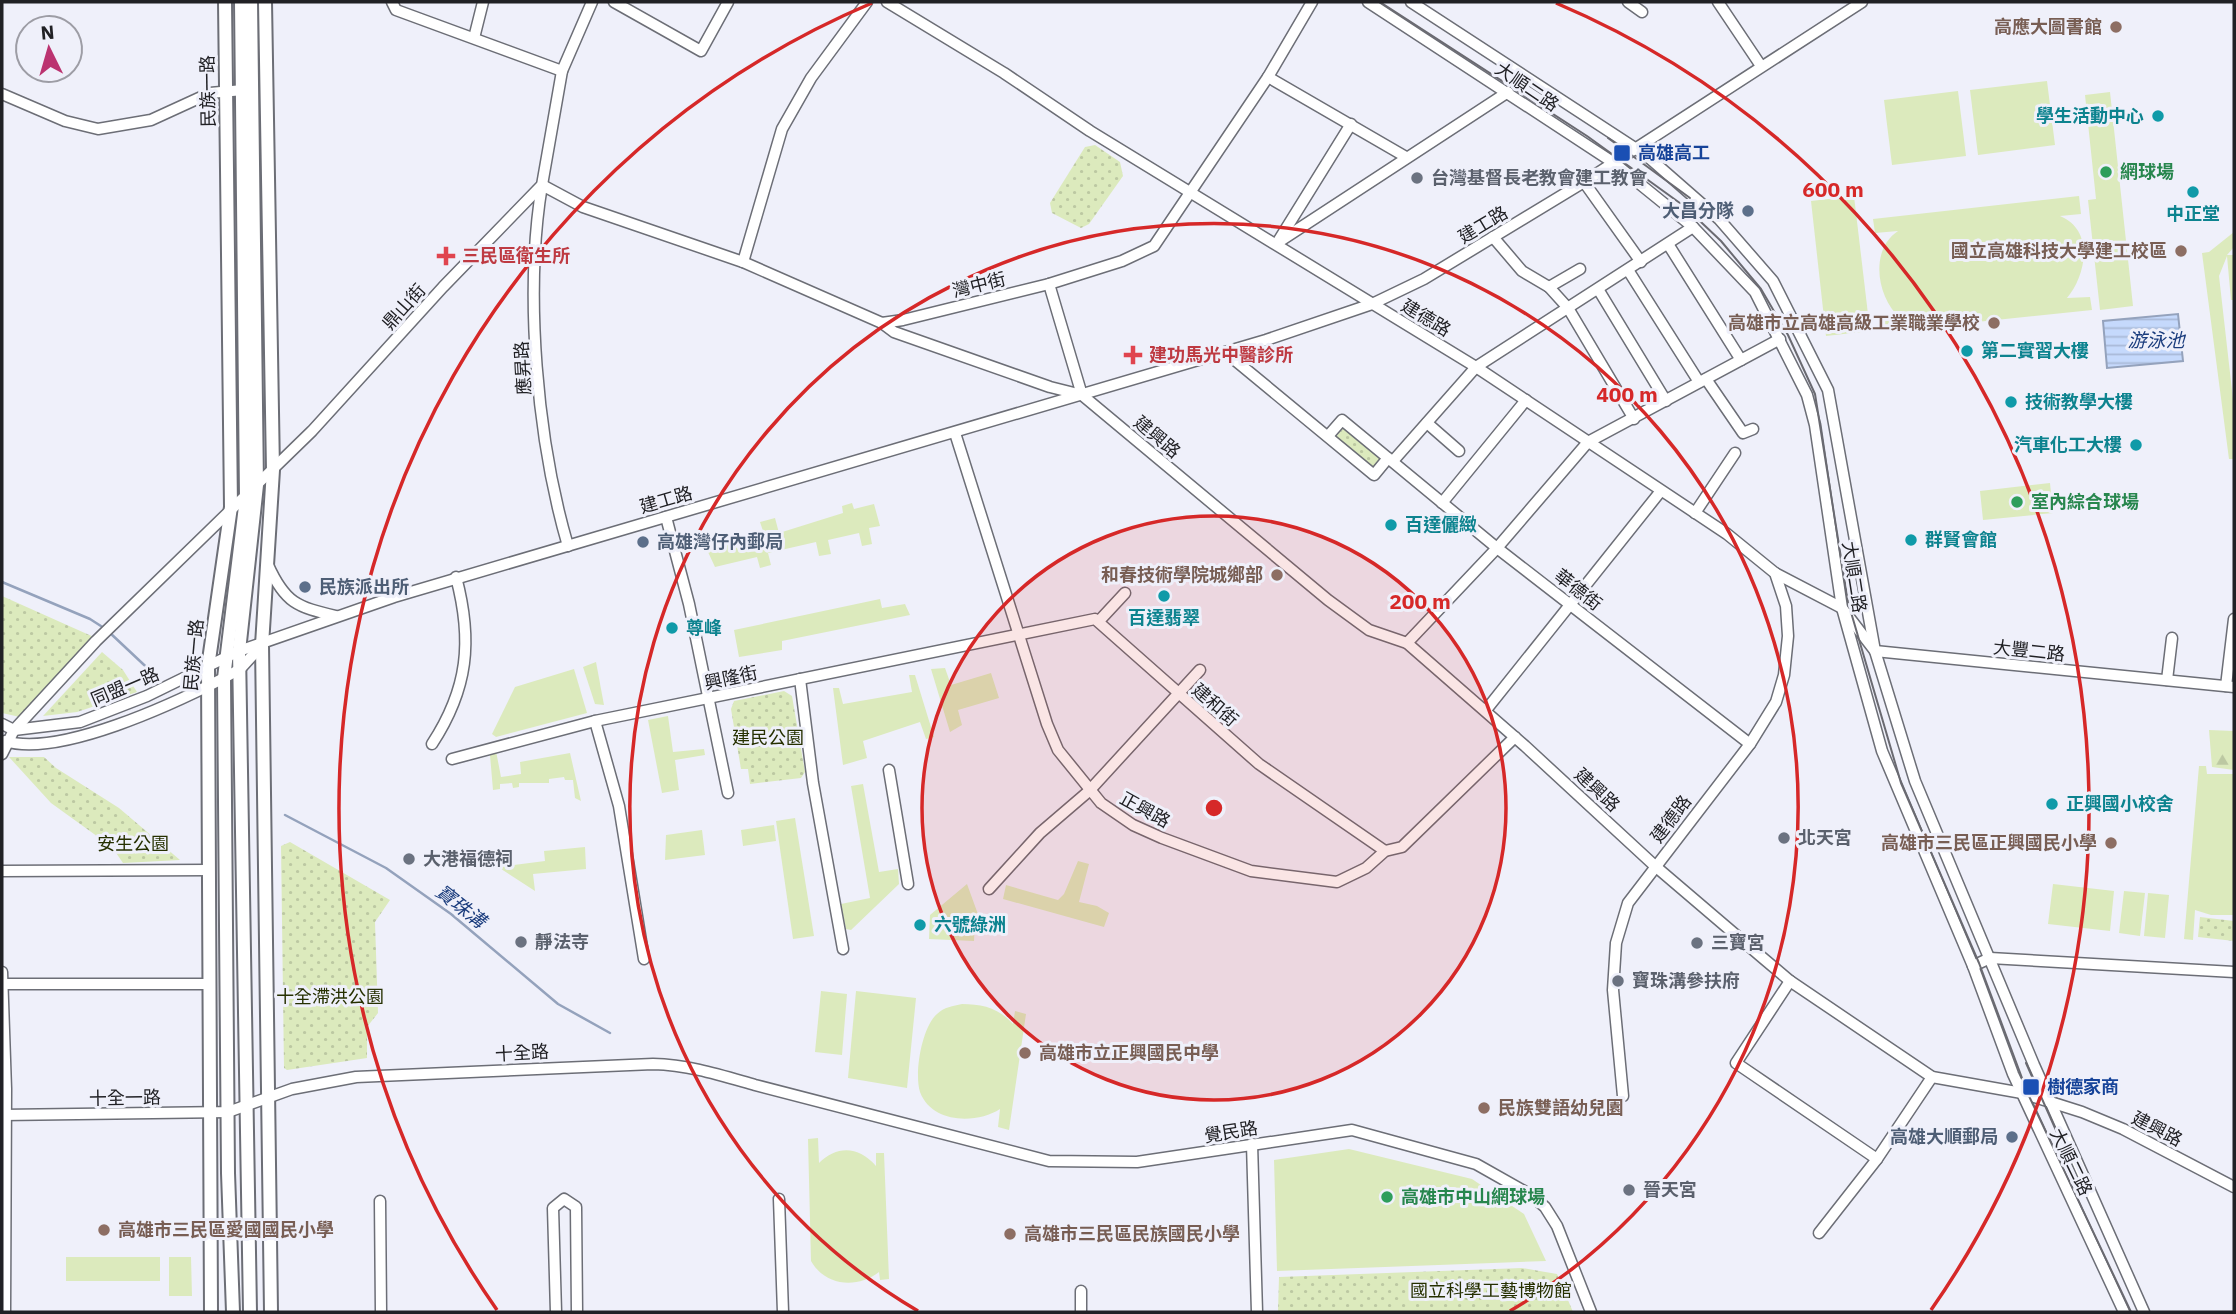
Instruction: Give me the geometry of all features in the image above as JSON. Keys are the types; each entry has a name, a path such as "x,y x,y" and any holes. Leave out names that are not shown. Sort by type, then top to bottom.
{"main road":[{"name":"民族一路","path":"211,1312 208,667 231,507 225,2"},
{"name":"民族一路","path":"233,1312 228,1112 224,678 246,498 241,2"},
{"path":"250,1312 239,651 257,485 251,2"},
{"path":"265,2 273,470 262,645 266,1098 271,1312"}],"street":[{"path":"392,2 396,10 562,71"},
{"path":"474,38 483,2"},
{"path":"592,2 562,71 542,185 583,206 743,262 881,323 894,332 1051,387 1082,395"},
{"path":"614,2 701,51 728,2"},
{"path":"743,262 782,129 811,78 867,2"},
{"name":"建德路","path":"887,2 1476,367 1695,513 1762,560 1775,573 1842,608"},
{"name":"灣中街","path":"881,323 1049,284 1122,261 1154,246 1268,77 1312,2"},
{"name":"大順二路","path":"1368,2 1614,163 1693,226 1755,292 1807,395 1815,425 1842,608 1882,751 1973,966 2022,1093 2124,1312"},
{"name":"大順二路","path":"1411,2 1636,148 1692,192 1773,281 1828,390 1875,651 1915,781 2050,1101 2144,1312"},
{"path":"1628,2 1642,12"},
{"path":"1718,2 1762,66"},
{"name":"建工路","path":"262,645 336,616 456,577 955,433 1226,352 1372,304 1424,279 1584,182 1861,2"},
{"path":"1268,77 1406,157"},
{"path":"2,94 65,121 98,129 151,120 211,93 243,90"},
{"path":"1277,243 1508,92"},
{"path":"1277,243 1351,124"},
{"path":"1584,182 1641,262"},
{"name":"鼎山街","path":"2,754 4,741 96,641 231,507 246,498 542,185"},
{"name":"應昇路","path":"542,185 537,217 535,292 538,389 552,475 568,546"},
{"path":"1226,352 1374,475 1427,423 1476,367 1693,226"},
{"path":"1493,237 1522,271 1549,288 1568,309 1633,419"},
{"path":"1668,244 1741,360"},
{"path":"1549,288 1580,268"},
{"path":"1628,270 1702,381 1743,433 1753,429"},
{"path":"1049,284 1082,395"},
{"path":"1598,289 1666,401"},
{"path":"1407,643 1497,548 1588,442 1780,339"},
{"name":"建興路","path":"1082,395 1328,600 1369,630 1407,643 1486,710 1655,866 1790,981 1932,1077 2022,1093 2116,1125 2234,1187"},
{"path":"1443,503 1526,400"},
{"name":"華德街","path":"1328,436 1342,420 1497,548 1750,744"},
{"path":"1427,423 1460,451"},
{"name":"正興路","path":"955,433 1018,636 1058,750 1089,791 1133,825 1251,871 1337,882 1366,868 1385,851 1402,847 1515,737"},
{"path":"1695,513 1735,453"},
{"path":"1486,710 1660,492"},
{"path":"666,517 709,698 728,793"},
{"path":"268,565 286,597 302,608 336,616"},
{"name":"建德路","path":"1623,1096 1614,1010 1616,943 1628,903 1750,744 1776,702 1784,675 1788,636 1786,606 1775,573"},
{"path":"432,744 450,716 463,680 465,628 456,577"},
{"path":"1018,636 1095,619 1099,621 1125,593"},
{"path":"1842,608 1875,651"},
{"path":"2230,687 2234,619"},
{"name":"建和街","path":"1099,621 1259,764 1385,851"},
{"name":"興隆街","path":"452,759 595,721 1018,636"},
{"path":"2167,680 2172,638"},
{"name":"同盟一路","path":"14,730 80,722 104,715 239,651 262,645"},
{"name":"同盟一路","path":"4,741 51,742 79,737 146,713 240,669 262,645"},
{"name":"大豐二路","path":"1875,651 2230,687"},
{"path":"989,889 1040,833 1089,791 1200,670"},
{"path":"800,679 813,783 843,949"},
{"path":"595,721 618,806 644,959"},
{"path":"2,724 14,730"},
{"path":"889,770 908,884"},
{"path":"2,871 209,870"},
{"path":"1973,966 1990,958 2234,972"},
{"path":"2,972 5,1312"},
{"path":"1790,981 1736,1063 1877,1158"},
{"path":"2,984 210,984"},
{"name":"十全路","path":"247,1104 292,1089 368,1076 653,1064 682,1065 716,1072 798,1096"},
{"path":"1819,1233 1877,1158 1932,1077"},
{"name":"覺民路","path":"798,1096 1049,1161 1137,1162 1352,1130 1476,1164 1531,1195 1545,1206 1556,1226 1591,1312"},
{"name":"十全一路","path":"4,1115 228,1112 247,1104"},
{"path":"1252,1144 1258,1312"},
{"path":"556,1312 552,1208 564,1199 576,1208 577,1312"},
{"path":"779,1199 783,1312"},
{"path":"380,1201 381,1312"},
{"path":"1081,1291 1081,1312"}],"green space":[{"path":"2047,81 2055,145 1978,155 1970,90"},
{"path":"1958,91 1966,156 1892,165 1884,100"},
{"path":"2110,92 2133,306 2100,310 2088,200 2096,199 2085,95"},
{"path":"1095,145 1120,162 1123,176 1089,224 1081,228 1052,213 1050,203 1085,147"},
{"path":"1854,196 1870,331 1826,336 1811,201"},
{"path":"2079,196 2081,214 2060,216 2079,232 2083,242 2084,254 2079,278 2067,298 2090,297 2092,310 1881,332 1879,320 1900,318 1886,299 1880,274 1883,250 1889,239 1898,231 1875,233 1873,219"},
{"path":"2234,232 2234,247 2227,255 2234,255 2234,300 2231,300 2227,256 2219,276 2234,408 2234,459 2229,459 2202,253 2209,252"},
{"path":"1345,426 1384,458 1374,470 1335,438"},
{"name":"室內綜合球場","path":"2050,483 2053,513 1983,520 1980,491"},
{"path":"852,503 854,509 874,504 880,526 869,528 872,544 862,546 859,533 828,540 831,554 819,556 816,542 768,553 771,565 760,568 757,557 715,567 708,552 725,547 722,536 732,533 735,542 764,534 760,522 775,518 779,533 843,513 842,506"},
{"path":"2,596 96,638 20,717 2,713"},
{"path":"880,599 882,608 905,604 910,615 782,641 782,650 739,657 734,630"},
{"path":"102,652 123,670 137,692 77,712 43,716"},
{"path":"596,662 604,705 595,704 583,667"},
{"path":"945,668 951,685 991,673 999,698 958,710 962,725 950,732 931,669"},
{"path":"574,669 587,713 496,737 492,734 515,687"},
{"path":"909,675 915,675 934,737 926,739 920,722 863,741 867,758 843,765 833,688 839,688 843,704 912,692"},
{"name":"建民公園","path":"784,691 792,696 805,772 801,778 750,784 748,769 741,769 731,709 734,701"},
{"path":"668,716 673,752 704,749 705,755 675,760 679,790 662,793 648,720"},
{"path":"2209,730 2234,731 2234,770 2212,767"},
{"path":"496,751 501,777 521,774 520,762 570,753 581,801 575,798 573,780 565,780 564,777 549,779 549,783 519,783 519,787 513,788 512,783 500,784 500,789 493,790 490,755"},
{"name":"安生公園","path":"9,757 44,757 56,768 119,808 180,860 123,863 112,847 51,803"},
{"path":"2199,766 2206,766 2207,774 2234,774 2234,915 2211,915 2195,910 2193,940 2184,939"},
{"path":"863,784 879,872 898,869 899,884 851,930 846,929 841,904 870,898 851,786"},
{"path":"795,818 814,936 793,939 776,821"},
{"path":"774,825 776,841 743,846 741,830"},
{"path":"702,830 705,855 665,860 666,835"},
{"name":"十全滯洪公園","path":"290,842 390,900 375,922 378,1013 367,1027 367,1058 287,1070 284,1068 281,846"},
{"path":"585,847 586,869 533,874 535,891 498,867 545,861 544,851"},
{"path":"1078,861 1089,864 1079,902 1097,906 1109,913 1104,927 1003,899 1006,885 1058,900 1064,894"},
{"path":"967,884 979,917 975,918 974,941 929,939 930,915"},
{"path":"2053,884 2114,891 2110,931 2048,924"},
{"path":"2124,891 2145,893 2140,936 2119,933"},
{"path":"2148,893 2169,895 2165,938 2144,936"},
{"path":"2200,917 2234,921 2234,941 2198,937"},
{"path":"821,991 847,994 842,1055 815,1052"},
{"path":"856,991 916,998 907,1088 848,1078"},
{"path":"962,1004 990,1008 1013,1024 1015,1011 1026,1014 1009,1130 998,1127 1000,1109 979,1117 956,1118 934,1110 920,1092 919,1062 927,1029 940,1012"},
{"path":"818,1138 819,1163 833,1153 848,1150 869,1159 876,1166 876,1153 884,1153 889,1279 880,1280 879,1272 852,1283 833,1280 824,1276 811,1261 808,1139"},
{"name":"高雄市中山網球場","path":"1349,1149 1472,1179 1524,1214 1546,1261 1277,1271 1274,1160"},
{"path":"66,1257 160,1257 160,1281 66,1281"},
{"path":"169,1257 191,1257 192,1296 169,1296"},
{"name":"國立科學工藝博物館","path":"1522,1268 1557,1274 1573,1312 1278,1312 1279,1277"}],"water":[{"name":"游泳池","path":"2178,314 2183,361 2107,368 2103,321"}],"waterway":[{"name":"寶珠溝","path":"2,582 90,619 104,628"},
{"name":"寶珠溝","path":"109,632 158,678"},
{"name":"寶珠溝","path":"285,815 386,868 451,914 558,1004 610,1033"}],"tram line":[{"path":"1380,2 1587,136 1684,206 1721,241 1761,289 1788,335 1815,394 1848,602 1901,783 1979,963 2028,1094 2131,1312"},
{"path":"1608,138 1690,198"},
{"path":"2026,1063 2059,1137"}],"place":[{"name":"高應大圖書館","path":"2116,27"},
{"name":"學生活動中心","path":"2158,116"},
{"name":"高雄高工","path":"1622,153"},
{"name":"網球場","path":"2106,172"},
{"name":"台灣基督長老教會建工教會","path":"1417,178"},
{"name":"中正堂","path":"2193,192"},
{"name":"大昌分隊","path":"1748,211"},
{"name":"國立高雄科技大學建工校區","path":"2181,251"},
{"name":"三民區衛生所","path":"446,256"},
{"name":"高雄市立高雄高級工業職業學校","path":"1994,323"},
{"name":"第二實習大樓","path":"1967,351"},
{"name":"建功馬光中醫診所","path":"1133,355"},
{"name":"技術教學大樓","path":"2011,402"},
{"name":"汽車化工大樓","path":"2136,445"},
{"name":"室內綜合球場","path":"2017,502"},
{"name":"百達儷緻","path":"1391,525"},
{"name":"群賢會館","path":"1911,540"},
{"name":"高雄灣仔內郵局","path":"643,542"},
{"name":"和春技術學院城鄉部","path":"1277,575"},
{"name":"民族派出所","path":"305,587"},
{"name":"百達翡翠","path":"1164,596"},
{"name":"尊峰","path":"672,628"},
{"name":"正興國小校舍","path":"2052,804"},
{"name":"北天宮","path":"1784,838"},
{"name":"高雄市三民區正興國民小學","path":"2111,843"},
{"name":"大港福德祠","path":"409,859"},
{"name":"六號綠洲","path":"920,925"},
{"name":"靜法寺","path":"521,942"},
{"name":"三寶宮","path":"1697,943"},
{"name":"寶珠溝參扶府","path":"1618,981"},
{"name":"高雄市立正興國民中學","path":"1025,1053"},
{"name":"樹德家商","path":"2031,1087"},
{"name":"民族雙語幼兒園","path":"1484,1108"},
{"name":"高雄大順郵局","path":"2012,1137"},
{"name":"晉天宮","path":"1629,1190"},
{"name":"高雄市中山網球場","path":"1387,1197"},
{"name":"高雄市三民區愛國國民小學","path":"104,1230"},
{"name":"高雄市三民區民族國民小學","path":"1010,1234"}]}
